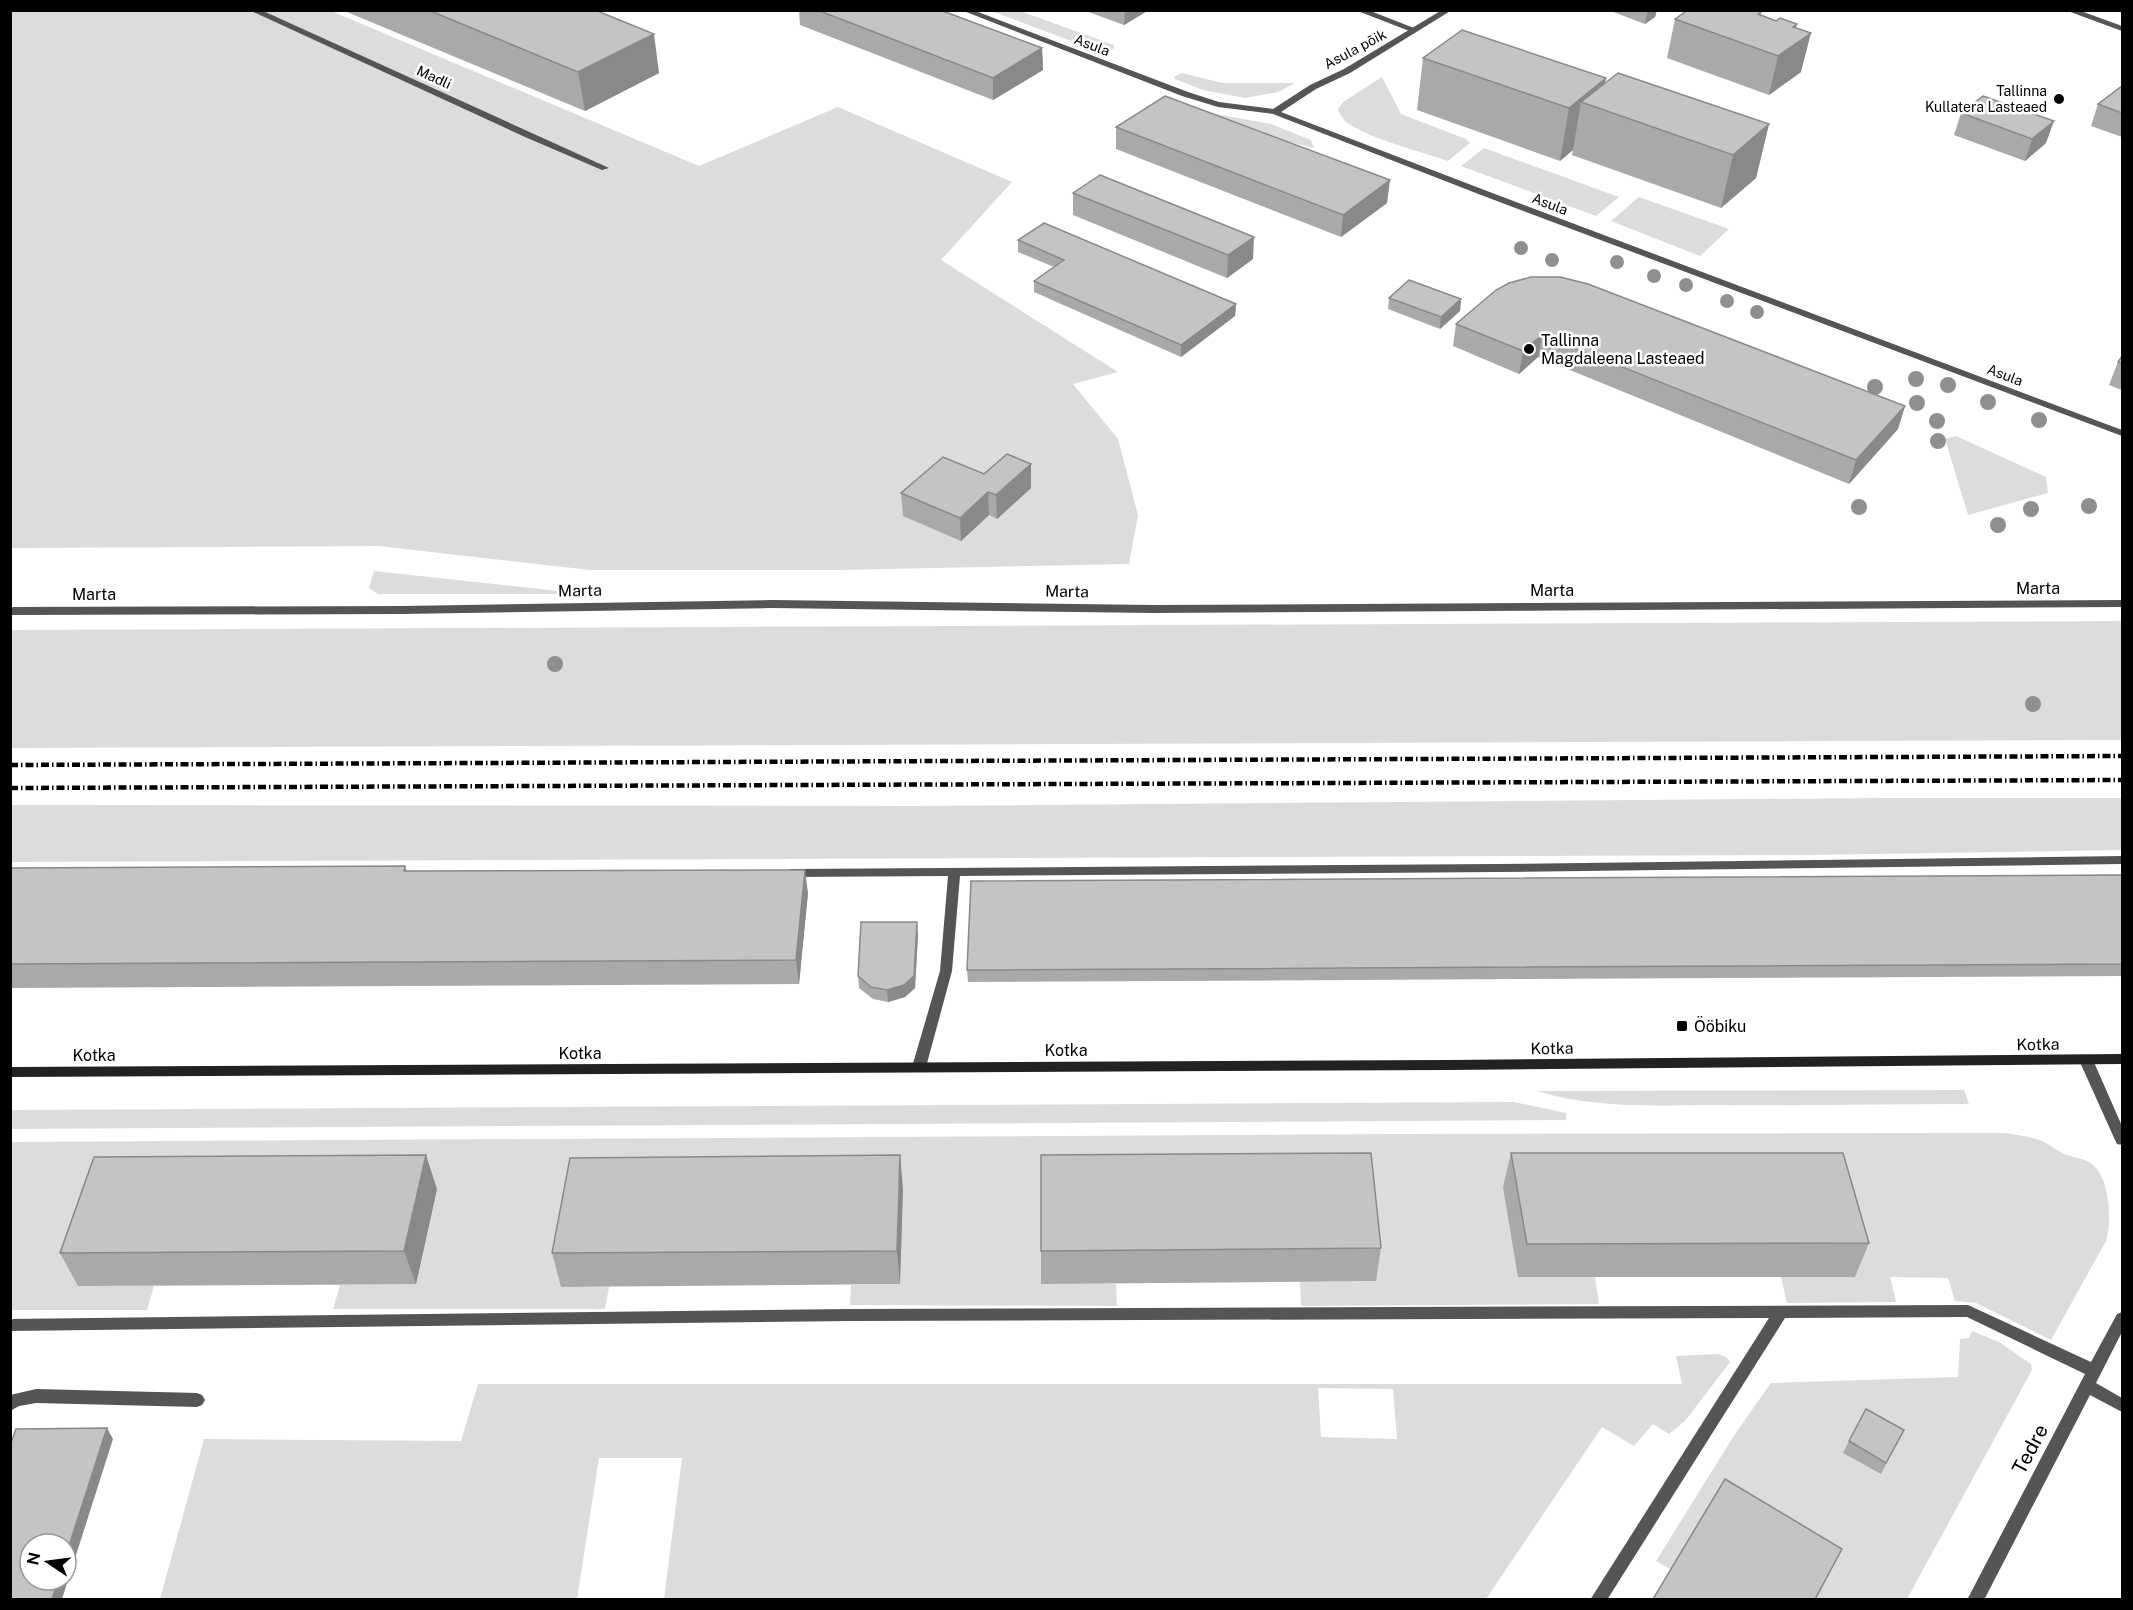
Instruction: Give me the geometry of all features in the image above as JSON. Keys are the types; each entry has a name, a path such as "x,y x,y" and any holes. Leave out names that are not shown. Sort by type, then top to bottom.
{"street":[{"name":"Madli","path":"253,10 605,168"},
{"name":"Asula","path":"966,10 1185,94 1218,104 1275,112 1484,194 2122,433"},
{"path":"1359,10 1416,30"},
{"name":"Asula põik","path":"1275,112 1448,10"},
{"path":"2069,10 2122,29"},
{"name":"Marta","path":"10,611 402,610 772,604 1177,609 2122,604"},
{"path":"783,873 1485,868 2122,860"},
{"path":"919,1067 946,971 954,873"},
{"name":"Kotka","path":"10,1072 2122,1059"},
{"path":"2085,1060 2122,1140"},
{"path":"10,1325 851,1315 1968,1311 2095,1371"},
{"path":"1598,1599 1782,1312"},
{"name":"Tedre","path":"1976,1599 2122,1318"},
{"path":"2087,1386 2122,1405"},
{"path":"10,1404 16,1400 36,1396 197,1400"}],"shaded area":[{"path":"11,10 331,11 699,166 838,107 1012,182 941,260 1118,372 1073,384 1118,439 1138,515 1129,564 838,570 590,570 379,546 11,548"},
{"path":"991,11 1020,11 1114,45 1114,48 1106,54"},
{"path":"1182,73 1222,83 1295,83 1278,92 1245,98 1203,90 1175,79 1174,77"},
{"path":"1382,77 1401,114 1466,139 1470,143 1448,161 1384,140 1347,122 1338,109 1343,102"},
{"path":"1210,113 1271,124 1311,140 1314,148 1260,135"},
{"path":"1484,148 1619,197 1596,216 1461,166"},
{"path":"1639,197 1729,229 1700,256 1611,221"},
{"path":"1956,436 2046,477 2048,493 1968,515 1945,439"},
{"path":"374,571 587,594 378,594 369,588"},
{"path":"2122,621 2122,740 11,748 11,630"},
{"path":"2122,798 2122,850 1807,855 10,862 11,805 915,806"},
{"path":"1964,1090 1969,1104 1625,1105 1581,1101 1537,1091"},
{"path":"1514,1102 1566,1113 1566,1120 10,1129 11,1110"},
{"path":"2004,1133 2039,1140 2064,1154 2087,1161 2099,1173 2106,1191 2109,1224 2106,1241 2051,1340 1976,1303 1955,1301 1948,1278 1890,1277 1896,1302 1787,1303 1781,1277 1855,1276 1595,1277 1599,1304 1301,1306 1300,1282 1376,1281 1041,1284 1116,1284 1117,1306 850,1305 851,1285 900,1284 903,1189 562,1286 609,1287 605,1309 333,1309 340,1285 79,1286 154,1286 147,1310 11,1310 10,1142"},
{"path":"1972,1331 1999,1342 2031,1364 2032,1370 1907,1599 1816,1599 1675,1572 1656,1561 1735,1434 1771,1383 1958,1377 1960,1339 1969,1338"},
{"path":"1718,1354 1726,1357 1730,1362 1685,1421 1669,1434 1653,1424 1634,1446 1602,1427 1486,1599 664,1599 682,1458 599,1458 577,1599 160,1599 204,1439 461,1441 478,1384 1682,1384 1676,1356","holes":["1318,1388 1393,1389 1397,1439 1321,1437"]}],"building":[{"path":"428,10 595,10 654,34 578,72"},
{"path":"817,10 940,10 1042,48 993,78"},
{"path":"1688,10 1757,10 1761,12 1758,14 1776,21 1780,18 1797,24 1793,27 1811,33 1778,56 1675,19"},
{"path":"1462,30 1606,78 1569,108 1423,58"},
{"path":"1618,73 1769,124 1733,155 1581,102"},
{"path":"2122,86 2122,113 2098,104"},
{"path":"1165,96 1390,180 1343,215 1116,127"},
{"path":"1983,96 2054,121 2032,139 1961,113"},
{"path":"1100,175 1254,237 1228,255 1073,193"},
{"path":"1044,223 1236,304 1181,345 1034,281 1064,260 1018,240"},
{"path":"1531,277 1560,277 1588,284 1905,406 1856,460 1542,335 1523,351 1456,324 1496,290 1509,283"},
{"path":"1409,280 1461,299 1441,317 1389,298"},
{"path":"1007,454 1031,464 996,495 988,492 960,518 901,493 943,457 984,474"},
{"path":"405,866 404,871 805,870 796,960 10,964 10,868"},
{"path":"2122,875 2122,964 967,970 971,881"},
{"path":"861,922 917,922 914,976 904,985 887,990 871,987 858,976"},
{"path":"1371,1153 1381,1248 1041,1251 1041,1155"},
{"path":"1511,1153 1843,1153 1869,1243 1527,1244"},
{"path":"426,1155 404,1251 60,1253 94,1157"},
{"path":"900,1155 897,1251 552,1253 570,1158"},
{"path":"1866,1409 1904,1430 1886,1463 1849,1441"},
{"path":"107,1428 73,1532 18,1532 18,1592 54,1592 52,1599 10,1599 10,1446 16,1429"},
{"path":"1725,1479 1842,1549 1815,1599 1653,1599"}],"railway":[{"path":"10,765 2122,756"},
{"path":"10,788 2122,780"}],"place":[{"name":"Tallinna Kullatera Lasteaed","path":"2059,99"},
{"name":"Tallinna Magdaleena Lasteaed","path":"1529,349"},
{"name":"Ööbiku","path":"1682,1026"}]}
